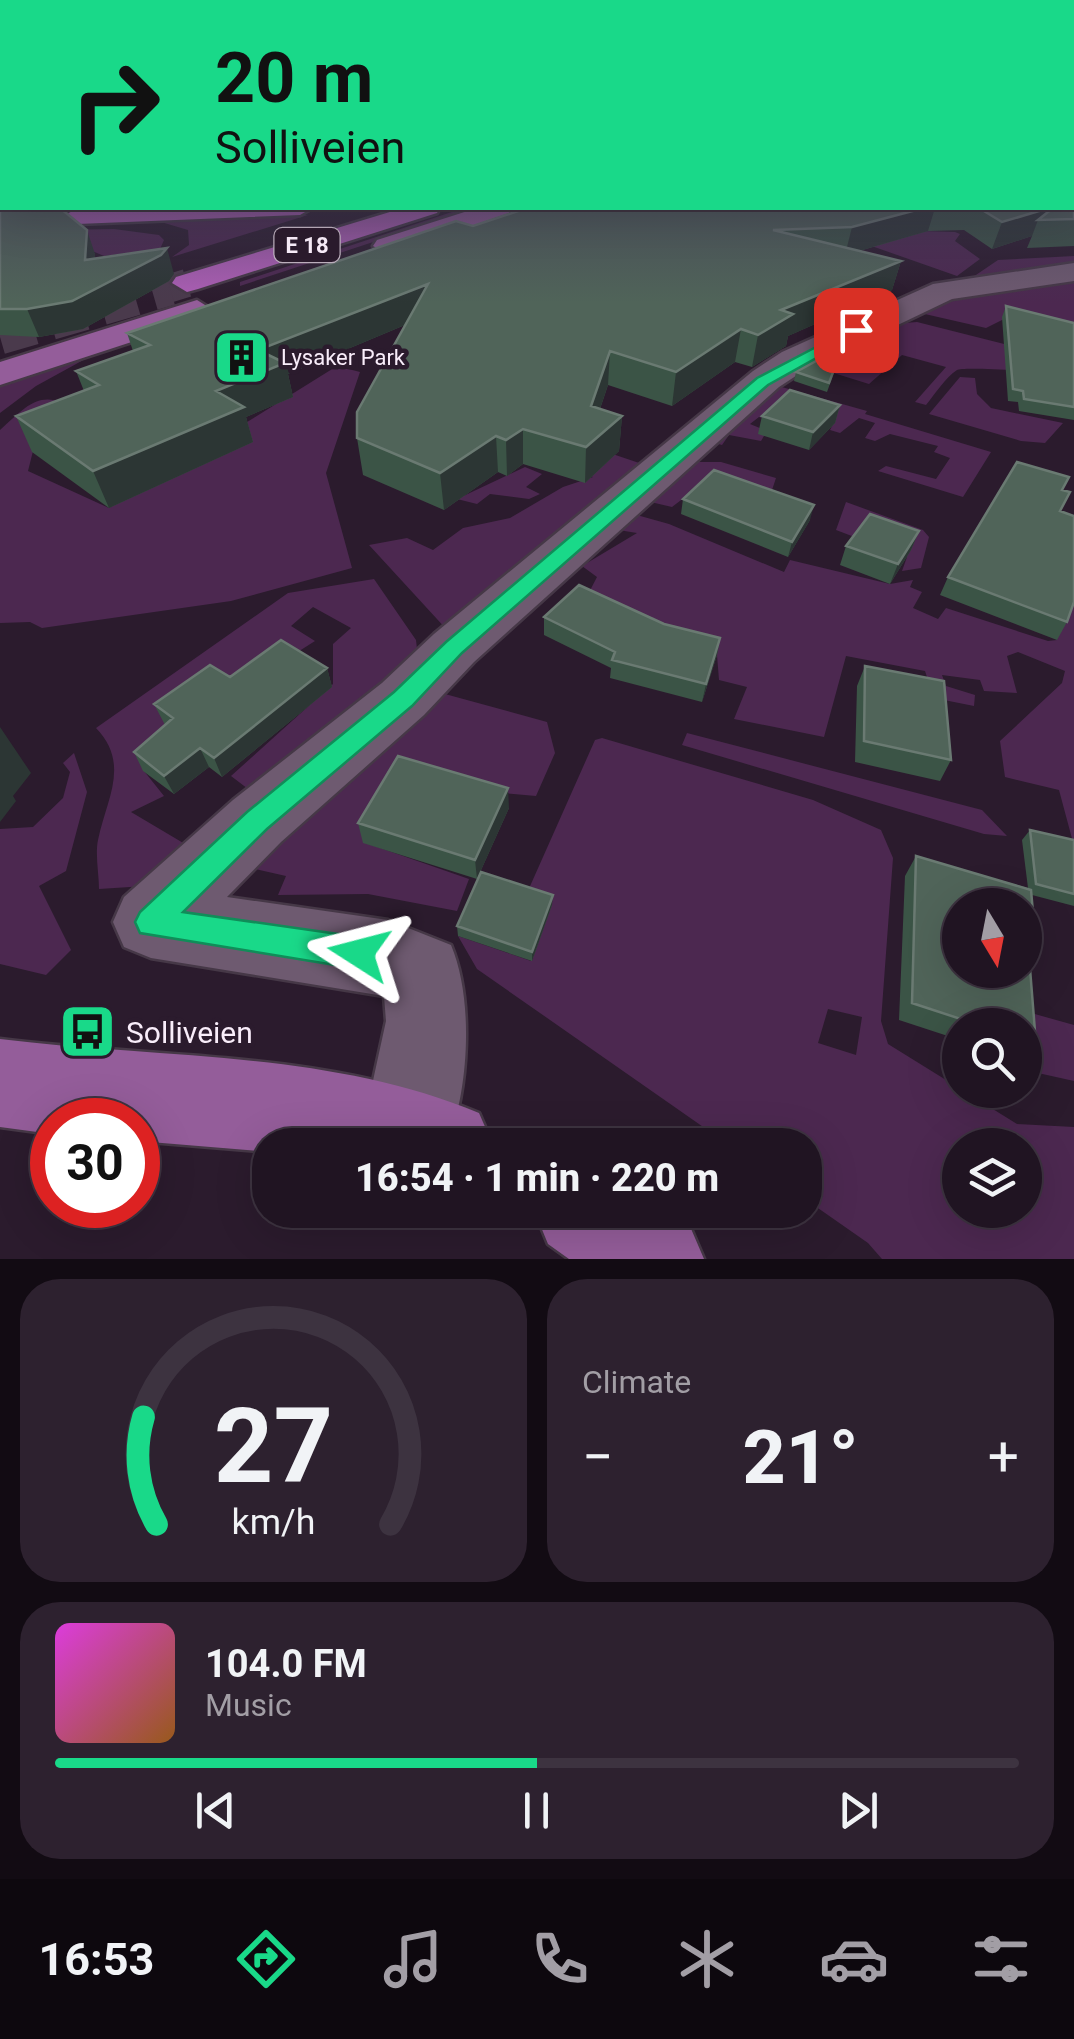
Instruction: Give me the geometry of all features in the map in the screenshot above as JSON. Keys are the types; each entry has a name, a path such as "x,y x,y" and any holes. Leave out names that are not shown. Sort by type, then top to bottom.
{"highway":[{"name":"E 18","path":"180,263 174,233 140,224 68,221 264,210"},
{"name":"E 18","path":"180,263 335,210"},
{"name":"E 18","path":"180,263 372,210"},
{"name":"E 18","path":"180,263 419,210"}],"main road":[{"path":"0,374 494,210"},
{"path":"0,360 56,354"},
{"path":"0,1084 299,1109 383,1128"},
{"path":"608,1228 654,1259"}],"street":[{"path":"427,1128 428,1022 423,973 388,958 151,922 257,821 403,699 454,648 766,379 795,360 944,290 1074,272"}],"shaded area":[{"path":"458,210 470,210 240,286 240,282"},
{"path":"308,215 172,257 189,245 188,230 161,222 80,221"},
{"path":"114,229 159,235 164,240 160,249 104,256 71,242 0,240 58,230"},
{"path":"920,231 960,234 955,241 980,259 957,276 846,237"},
{"path":"1074,256 1074,268 970,279 998,260"},
{"path":"1074,276 1074,372 957,370 926,405 915,402 946,367 902,355 869,384 811,366 869,340 880,325 917,322 1020,348 1006,318 986,328 916,312 947,297"},
{"path":"87,358 36,386 0,413 0,384"},
{"path":"337,366 360,372 326,473 352,568 231,601 42,628 30,622 0,623 0,430 29,405 56,401 81,413 33,451 28,471 109,508"},
{"path":"960,377 975,378 977,394 991,408 1063,423 1045,443 1021,441 929,414"},
{"path":"771,384 991,452 963,497 878,471 886,466 936,479 950,458 934,452 938,446 890,434 875,441 865,438 875,423 859,418 840,433 830,430 833,424 777,422 759,417 750,424 767,431 761,441 729,435 722,445 708,441"},
{"path":"586,445 648,466 448,631 369,545 407,538 433,550 463,528 510,518 563,487 593,477 556,465"},
{"path":"690,462 721,462 776,478 769,499 689,494 672,507 642,500"},
{"path":"525,467 542,474 526,487 540,494 529,499 490,494 477,504 457,499"},
{"path":"846,502 923,530 929,537 921,568 902,571 907,557 836,530"},
{"path":"626,512 669,524 784,572 790,560 890,584 913,580 910,587 922,592 913,608 938,619 946,608 1048,641 1057,640 1041,569 1074,606 1074,846 1059,790 1005,777 1000,741 1062,683 1065,671 1018,652 1007,656 1017,693 984,691 980,680 942,675 946,686 975,695 974,706 934,698 925,671 846,656 824,737 734,719 747,687 719,680 717,655 584,602 597,577 582,566 637,533 606,528"},
{"path":"374,579 416,640 418,658 264,801 231,776 333,684 333,644 351,628 313,607 291,626 315,641 244,686 164,723 175,742 144,771 164,796 131,812 190,847 161,885 99,889 97,846 114,769 112,755 96,728 288,593"},
{"path":"445,694 547,722 555,753 536,796 504,793 408,766 401,776 363,842 469,879 457,911 368,894 278,895 286,876 246,867 229,898 214,896 230,866"},
{"path":"687,733 982,810 1007,836 984,834 682,745"},
{"path":"602,738 813,800 881,830 893,858 881,1021 888,1044 942,1077 942,1108 991,1108 1017,1124 1074,1127 1074,1259 882,1259 868,1243 822,1211 822,1128 705,1128 477,969 458,936 531,961 527,893 595,740","holes":["828,1009 862,1017 856,1055 818,1043"]},
{"path":"74,753 87,792 66,871 39,886 71,950 46,975 0,964 0,829 33,827 63,798 70,772 63,763"},
{"path":"1042,1016 1074,1025 1074,1081 1042,1074"}],"building":[{"path":"0,210 62,210 87,230 85,260 167,248 161,255 72,301 0,309"},
{"path":"521,210 916,210 852,227 773,230 901,261 781,310 793,314 758,335 741,329 676,372 610,351 591,406 622,416 586,447 523,429 506,440 496,436 440,473 357,438 357,412 428,284 258,350 285,363 216,391 244,407 93,471 16,416 99,385 76,371 150,345 127,333 456,221 473,226"},
{"path":"982,210 1042,210 1002,222"},
{"path":"1050,210 1074,210 1074,219 1038,220"},
{"path":"1006,306 1074,323 1074,407 1024,399 1023,391 1013,389"},
{"path":"829,354 838,359 829,383 796,372"},
{"path":"790,390 840,405 813,432 762,416"},
{"path":"1017,462 1069,477 1062,490 1070,492 1060,511 1074,516 1074,602 1067,622 948,577"},
{"path":"714,470 814,505 792,542 683,499"},
{"path":"870,514 919,531 898,564 846,546"},
{"path":"579,585 664,624 720,638 706,684 612,660 615,652 544,617"},
{"path":"281,640 327,668 214,758 200,748 164,776 134,752 173,718 154,704 210,665 230,677"},
{"path":"865,666 944,681 951,760 864,741"},
{"path":"398,756 508,788 475,860 358,823"},
{"path":"1030,830 1074,840 1074,894 1036,884"},
{"path":"916,856 1024,888 942,888 942,988 1032,988 1033,1008 942,1008 942,1013 912,1003"},
{"path":"481,872 553,895 532,952 457,926"}],"tunnel":[{"path":"161,291 187,283"},
{"path":"0,337 170,288"}],"place":[{"name":"Lysaker Park","path":"242,357"},
{"name":"Solliveien","path":"87,1032"}],"route":[{"path":"359,953 151,922 257,821 403,699 454,648 762,381 856,330"}]}
